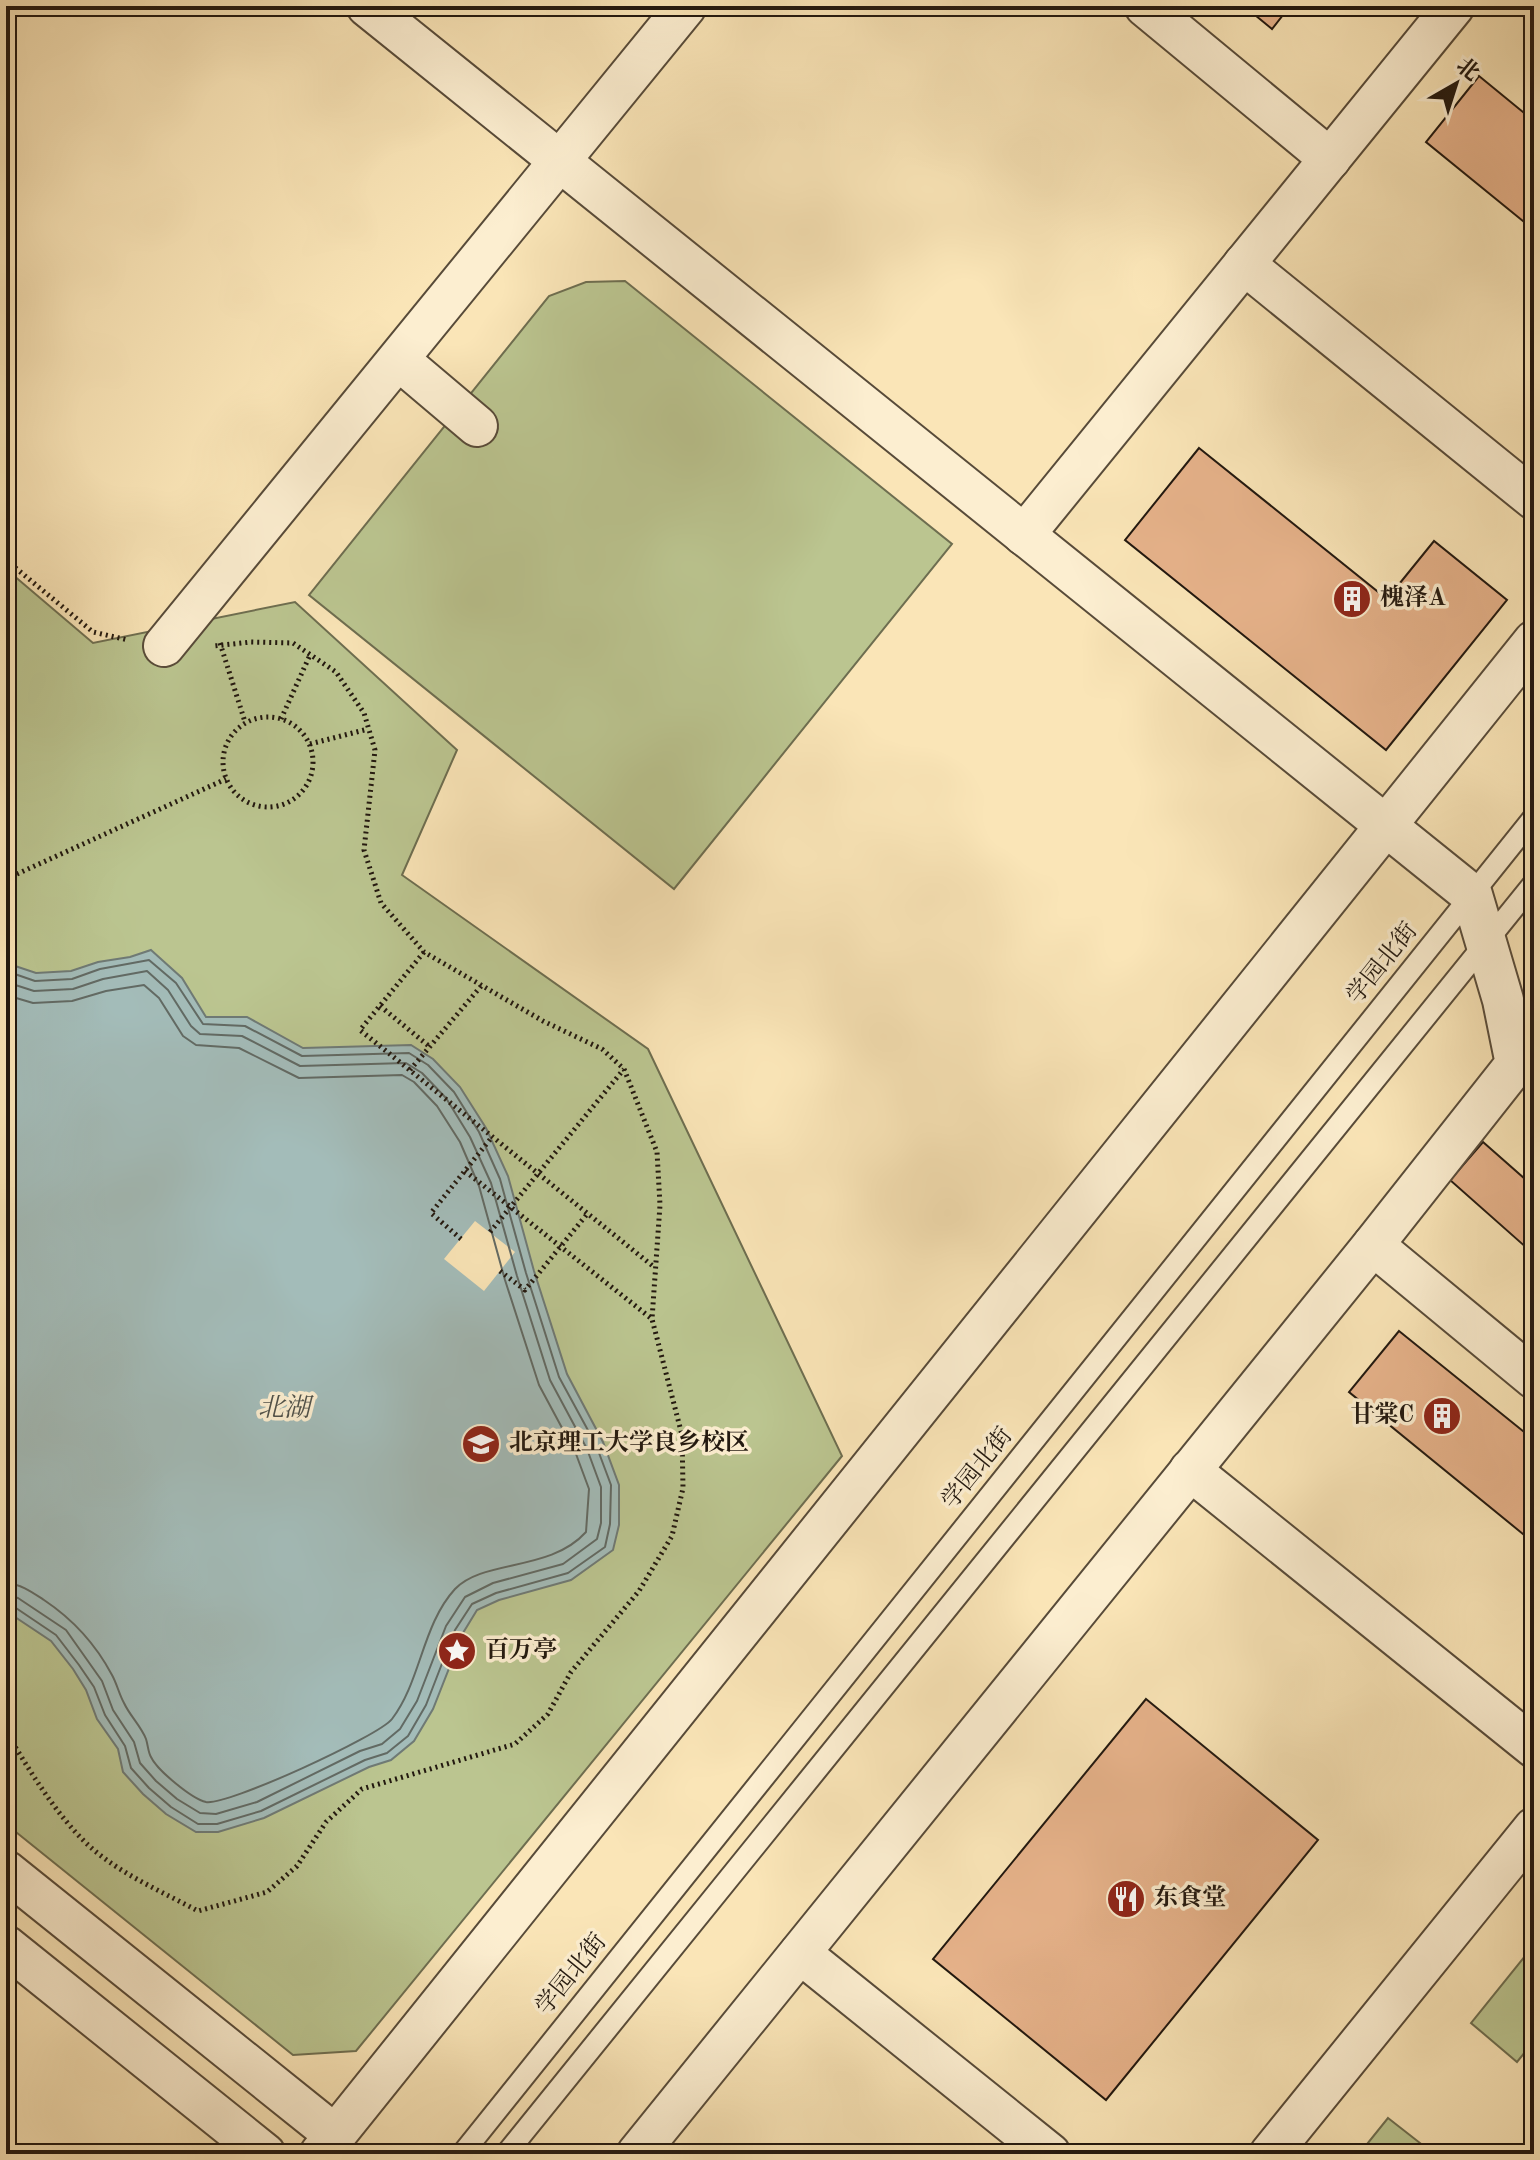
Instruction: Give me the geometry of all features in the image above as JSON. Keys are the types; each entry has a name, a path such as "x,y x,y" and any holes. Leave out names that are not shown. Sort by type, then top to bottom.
{"street":[{"path":"367,6 1472,895 1503,1000 1516,1064 637,2154"},
{"path":"164,646 686,6"},
{"path":"1145,6 1330,159"},
{"path":"1024,535 1454,6"},
{"path":"1244,264 1534,499"},
{"path":"399,360 477,426"},
{"path":"6,1871 328,2144 1534,641"},
{"path":"1373,1245 1534,1378"},
{"path":"1190,1470 1534,1747"},
{"path":"1270,2154 1534,1828"},
{"path":"6,1946 265,2154"},
{"path":"800,1953 1050,2154"}],"lane":[{"name":"学园北街","path":"462,2154 1534,817"},
{"path":"506,2154 1534,883"}],"path":[{"path":"6,560 93,632 189,648 293,643 336,672 364,713 375,750 364,850 381,903 424,952 543,1021 602,1049 624,1069 657,1152 660,1205 652,1319 682,1435 683,1488 672,1536 639,1591 571,1672 548,1714 515,1744 362,1789 326,1822 297,1866 267,1892 198,1911 131,1876 83,1840 39,1785 6,1732"},
{"path":"205,596 245,722"},
{"path":"281,719 310,655"},
{"path":"260,717 281,719 301,731 310,744 312,773 306,787 296,798 268,808 254,805 240,798 226,779 222,759 226,744 233,731 245,722 260,717"},
{"path":"310,744 368,729"},
{"path":"6,879 226,779"},
{"path":"424,952 360,1030 654,1267"},
{"path":"410,1070 482,985"},
{"path":"380,1006 430,1047"},
{"path":"490,1232 624,1069"},
{"path":"461,1239 431,1213 492,1137"},
{"path":"465,1171 652,1319"},
{"path":"500,1271 525,1290 588,1213"}],"green space":[{"path":"625,281 952,544 674,889 309,595 549,296 586,282"},
{"path":"6,569 93,643 295,602 457,750 402,875 648,1049 842,1456 356,2051 293,2055 6,1824"},
{"path":"1534,1945 1534,2041 1517,2062 1471,2023"},
{"path":"1388,2118 1434,2154 1359,2154"}],"water":[{"name":"北湖","path":"151,950 182,978 206,1017 247,1017 303,1048 411,1045 433,1059 460,1087 486,1128 508,1176 567,1374 603,1442 619,1485 619,1525 613,1550 571,1580 499,1600 477,1610 463,1633 433,1709 414,1741 391,1760 369,1767 264,1818 218,1832 196,1832 166,1814 143,1794 123,1772 118,1749 97,1719 86,1690 73,1669 51,1641 6,1611 6,963 36,973 71,971"}],"pier":[{"path":"475,1221 515,1252 484,1291 444,1259"}],"building":[{"path":"1244,6 1290,6 1272,29"},
{"path":"1479,76 1534,121 1534,230 1426,142"},
{"name":"槐泽A","path":"1199,448 1387,599 1434,541 1507,600 1386,750 1125,540"},
{"path":"1483,1142 1534,1187 1534,1243 1528,1249 1450,1180"},
{"name":"甘棠C","path":"1399,1331 1534,1440 1534,1543 1349,1392"},
{"name":"东食堂","path":"1146,1699 1318,1840 1106,2100 933,1959"}],"place":[{"name":"槐泽A","path":"1352,599"},
{"name":"甘棠C","path":"1442,1416"},
{"name":"北京理工大学良乡校区","path":"481,1444"},
{"name":"百万亭","path":"457,1651"},
{"name":"东食堂","path":"1126,1899"}]}
